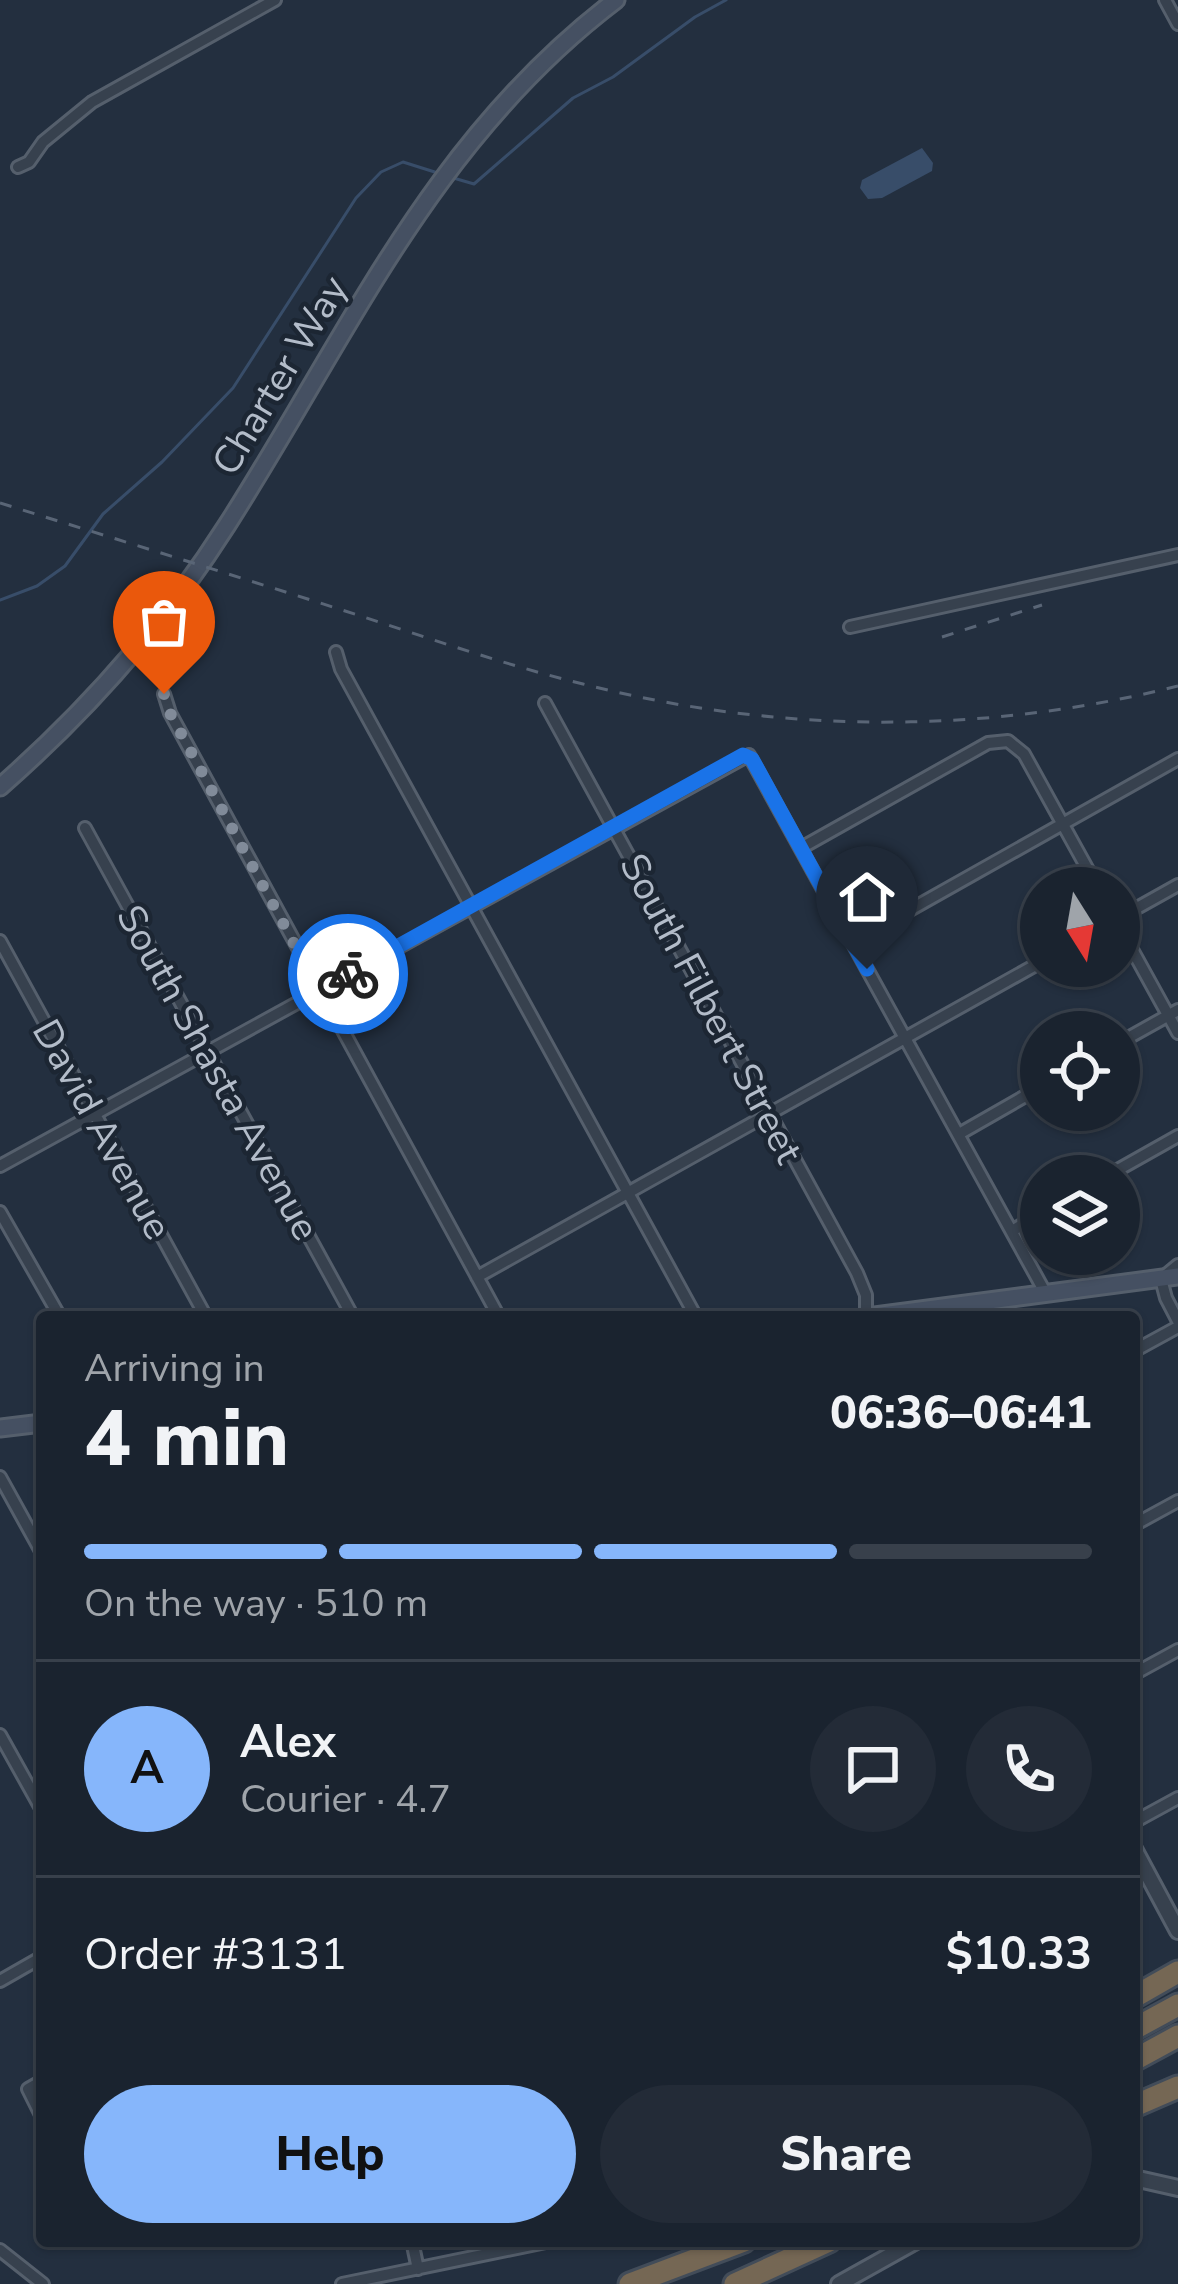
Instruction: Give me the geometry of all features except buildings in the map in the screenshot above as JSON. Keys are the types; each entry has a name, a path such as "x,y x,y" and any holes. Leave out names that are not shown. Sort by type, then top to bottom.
{"highway":[{"path":"1140,1994 1178,1972"},
{"path":"1140,2026 1178,2005"},
{"path":"1140,2057 1178,2036"},
{"path":"1140,2103 1178,2087"},
{"path":"630,2284 728,2247"},
{"path":"731,2284 796,2247"},
{"path":"731,2284 815,2247"}],"main road":[{"name":"Charter Way","path":"0,787 88,705 187,585 424,201 475,133 530,73 616,0"},
{"path":"914,1311 1170,1277"},
{"path":"0,1428 36,1424"}],"street":[{"path":"18,167 92,103 275,0"},
{"path":"1165,0 1178,25"},
{"path":"850,626 1178,555"},
{"path":"337,652 341,668 469,907 693,1311"},
{"path":"164,694 319,990 497,1311"},
{"name":"South Filbert Street","path":"545,703 857,1273 867,1311"},
{"path":"801,848 988,743 1008,741 1020,747 1087,867"},
{"path":"0,1166 748,755 1046,1294"},
{"path":"853,942 1178,759"},
{"name":"South Shasta Avenue","path":"85,828 350,1311"},
{"path":"1140,908 1178,884"},
{"name":"David Avenue","path":"0,940 203,1311"},
{"path":"1140,957 1173,1013 1178,1033"},
{"path":"477,1277 1020,974"},
{"path":"1140,1031 1173,1013"},
{"path":"958,1134 1020,1100"},
{"path":"1140,1157 1178,1136"},
{"path":"0,1212 56,1311"},
{"path":"1012,1231 1020,1226"},
{"path":"1140,1347 1178,1324 1166,1298 1178,1265"},
{"path":"0,1477 36,1542"},
{"path":"1140,1522 1178,1501"},
{"path":"1140,1671 1178,1650"},
{"path":"0,1735 36,1799"},
{"path":"1140,1819 1178,1798"},
{"path":"1140,1860 1178,1931"},
{"path":"0,1981 36,1960"},
{"path":"1140,2179 1178,2188"},
{"path":"413,2247 418,2269"},
{"path":"342,2284 522,2247"},
{"path":"839,2284 905,2247"},
{"path":"0,2250 43,2284"}],"water":[{"path":"922,148 933,163 932,171 882,198 868,199 860,188 862,180"}],"waterway":[{"path":"450,177 474,184 573,98 613,77 726,0"},
{"path":"0,600 37,586 65,566 103,514 162,462 233,388 356,198 381,172 403,162 441,174"}],"railway":[{"path":"0,503 522,668 731,712 806,720 955,720 1104,702 1178,686"},
{"path":"942,637 1042,605"}],"way so far":[{"path":"164,694 319,990 348,974"}],"route":[{"path":"348,974 743,755 752,759 867,969"}]}
